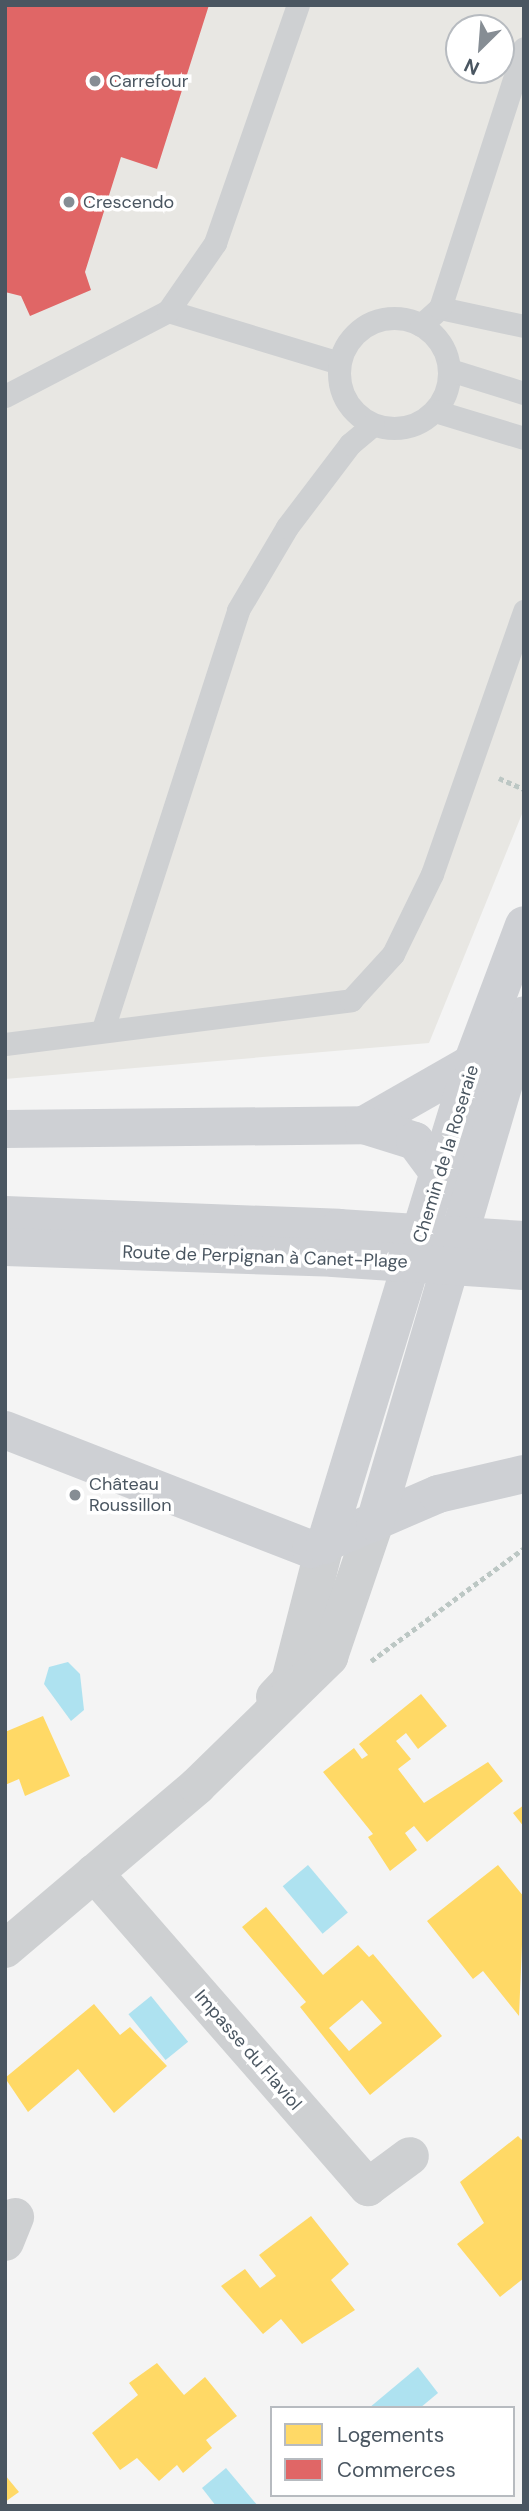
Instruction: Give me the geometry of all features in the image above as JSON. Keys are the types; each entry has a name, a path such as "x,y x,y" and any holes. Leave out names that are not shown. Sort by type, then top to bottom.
{"main road":[{"name":"Chemin de la Roseraie","path":"325,1545 385,1362 473,1061 524,925"},
{"name":"Chemin de la Roseraie","path":"375,1521 469,1216 521,1033"},
{"path":"363,1125 521,1033"},
{"path":"5,1129 363,1125 415,1141 469,1216"},
{"name":"Route de Perpignan à Canet-Plage","path":"5,1215 336,1243 524,1271"},
{"name":"Route de Perpignan à Canet-Plage","path":"5,1247 524,1240"},
{"path":"385,1362 405,1429 438,1494"},
{"path":"5,1430 311,1549 438,1494 524,1474"}],"street":[{"path":"5,1949 197,1786 329,1657 375,1521"},
{"path":"197,1786 290,1681 325,1545"},
{"name":"Impasse du Flaviol","path":"94,1872 368,2187 410,2156"}],"lane":[{"path":"5,397 168,311 215,243 298,5"},
{"path":"421,325 440,308 524,48"},
{"path":"440,308 524,326"},
{"path":"168,311 339,363"},
{"path":"387,317 421,325 441,344 450,370 435,411 407,428 373,425 345,400 339,363 356,332 370,323 387,317"},
{"path":"450,370 524,393"},
{"path":"435,411 524,438"},
{"path":"103,1029 238,610 287,527 350,444 373,425"},
{"path":"5,1044 103,1029 351,1000 393,954 432,874 524,611"}],"path":[{"path":"362,1669 524,1548"}],"shaded area":[{"path":"5,5 524,5 524,809 429,1043 5,1079"}],"water":[{"path":"68,1662 80,1674 84,1710 71,1721 44,1684 49,1667"},
{"path":"308,1865 348,1912 323,1934 283,1886"},
{"path":"151,1996 188,2042 166,2060 128,2014"},
{"path":"418,2367 438,2393 422,2406 371,2406"},
{"path":"226,2468 258,2506 216,2506 202,2488"}],"building: Logements":[{"path":"421,1694 447,1726 418,1749 406,1733 396,1741 411,1759 398,1769 424,1803 488,1762 503,1781 427,1842 414,1826 405,1833 417,1850 390,1871 368,1837 373,1834 323,1772 354,1748 362,1759 368,1755 359,1744"},
{"path":"43,1716 70,1776 25,1796 19,1779 5,1785 5,1732"},
{"path":"524,1805 524,1827 513,1813"},
{"path":"498,1865 524,1897 519,2016 483,1971 473,1979 427,1921"},
{"path":"266,1907 323,1975 358,1945 369,1957 373,1954 442,2036 370,2095 300,2007 306,2002 242,1927","holes":["362,2000 382,2023 349,2051 329,2028"]},
{"path":"94,2004 120,2035 130,2027 167,2066 114,2113 78,2069 28,2112 5,2078"},
{"path":"518,2136 524,2142 524,2278 500,2297 457,2244 484,2223 460,2182"},
{"path":"311,2216 349,2264 331,2280 355,2310 302,2344 281,2319 263,2334 221,2286 245,2269 260,2288 276,2276 259,2255"},
{"path":"157,2363 184,2395 205,2377 237,2416 206,2440 212,2448 183,2473 177,2465 159,2481 137,2458 120,2470 92,2433 138,2395 129,2383"},
{"path":"5,2475 19,2492 5,2502"}],"building: Commerces":[{"name":"Carrefour","path":"5,5 209,5 157,169 121,157 85,272 91,290 30,316 21,296 5,292"}],"place":[{"name":"Carrefour","path":"95,81"},
{"name":"Crescendo","path":"69,202"},
{"name":"Château Roussillon","path":"75,1495"}]}
